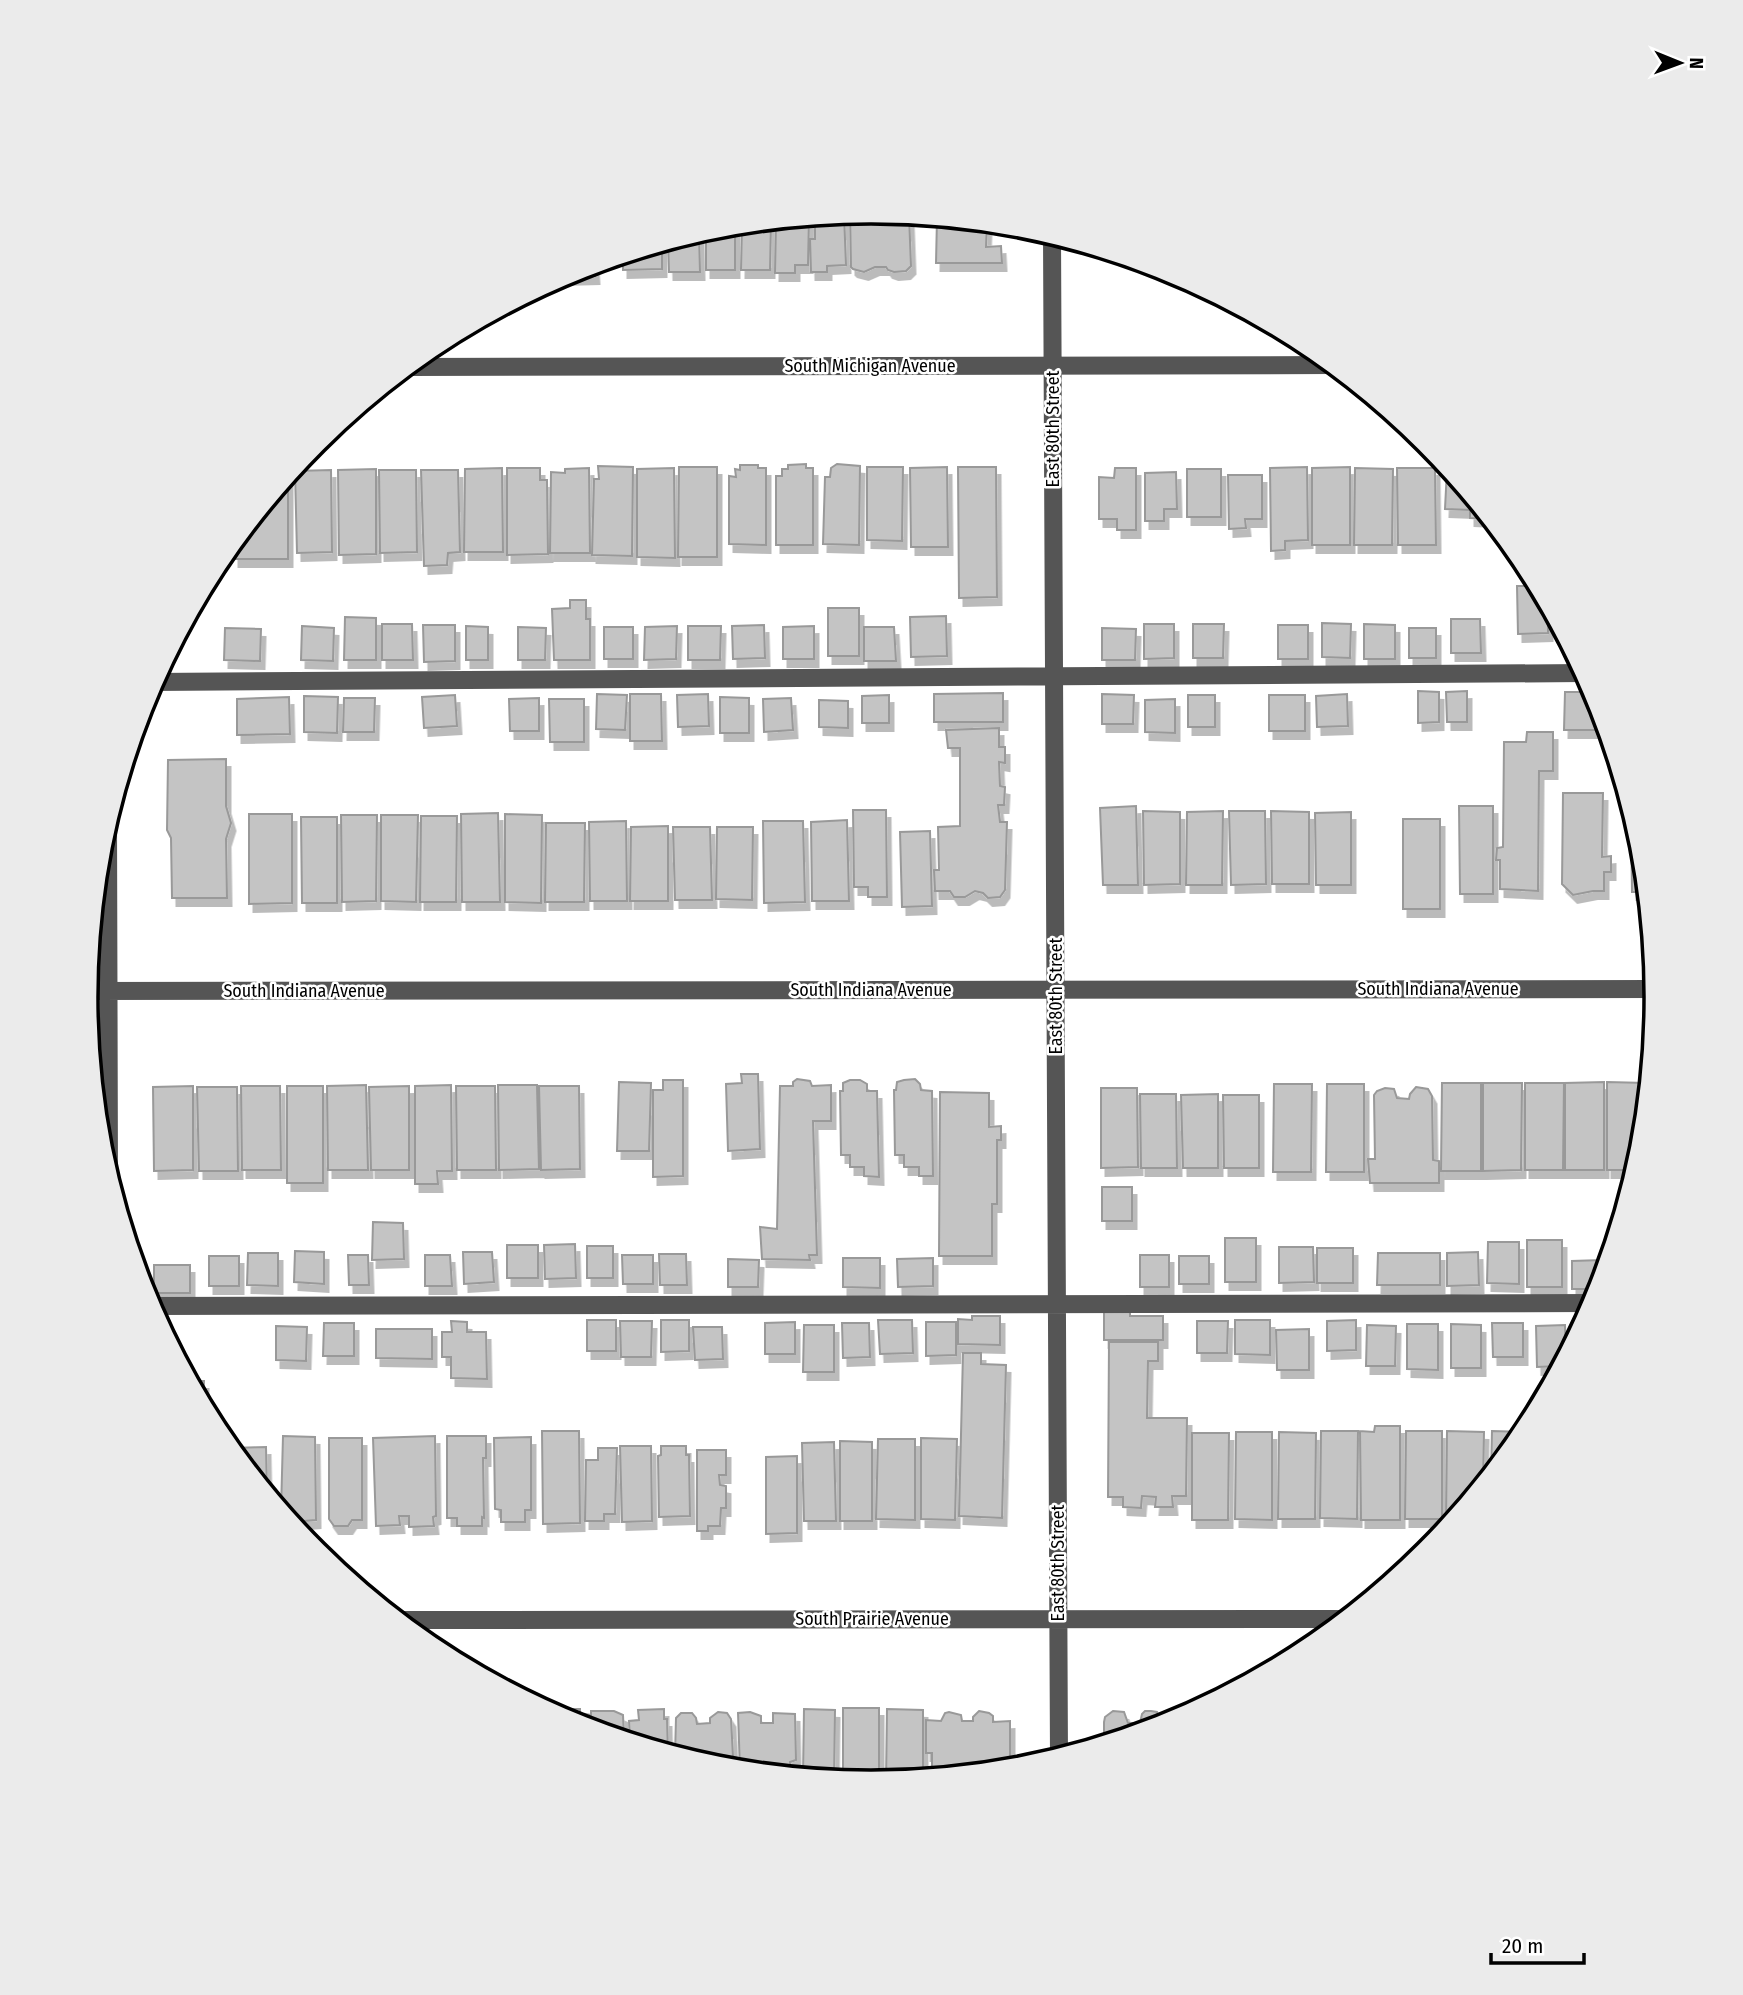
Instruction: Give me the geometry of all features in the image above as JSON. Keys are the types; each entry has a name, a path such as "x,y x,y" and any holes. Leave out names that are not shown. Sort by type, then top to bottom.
{"street":[{"name":"East 80th Street","path":"1052,246 1059,1748"},
{"name":"South Michigan Avenue","path":"423,368 1316,365"},
{"path":"166,682 1573,673"},
{"path":"108,878 109,1121"},
{"name":"South Indiana Avenue","path":"98,991 1645,989"},
{"path":"162,1306 1582,1303"},
{"name":"South Prairie Avenue","path":"413,1620 1331,1619"}],"building":[{"path":"844,225 846,265 827,266 827,272 811,272 810,239 815,239 815,227"},
{"path":"850,225 909,225 911,266 906,271 894,272 886,267 875,267 864,272 851,267"},
{"path":"809,227 808,265 795,265 795,273 775,273 776,231"},
{"path":"937,227 987,233 986,247 1001,246 1002,263 936,263"},
{"path":"771,231 770,270 741,270 742,236"},
{"path":"735,237 735,270 706,270 706,242"},
{"path":"699,244 700,272 669,272 668,251"},
{"path":"662,253 662,269 623,270 623,265"},
{"path":"806,464 806,468 813,468 813,545 776,545 776,476 782,476 782,469 788,469 788,465"},
{"path":"837,464 860,466 859,545 823,544 825,477 830,477 831,468"},
{"path":"740,465 766,468 766,545 729,544 729,476 736,477 735,469 740,470"},
{"path":"598,466 633,467 632,556 592,555 594,479 599,479"},
{"path":"679,467 717,467 717,557 678,557"},
{"path":"867,467 903,467 902,541 867,540"},
{"path":"947,467 948,547 911,547 910,468"},
{"path":"958,467 996,467 997,597 959,598"},
{"path":"1307,467 1308,540 1285,541 1285,550 1271,551 1270,468"},
{"path":"1350,467 1350,545 1312,545 1312,468"},
{"path":"502,468 503,552 464,552 465,469"},
{"path":"507,468 540,468 540,480 547,480 548,554 507,555"},
{"path":"589,468 590,553 550,553 551,472 565,473 565,469"},
{"path":"674,468 675,558 637,557 637,469"},
{"path":"1115,468 1136,468 1136,530 1117,530 1117,519 1099,519 1099,477 1114,478"},
{"path":"1355,468 1393,469 1392,545 1354,545"},
{"path":"1397,468 1435,468 1436,545 1398,545"},
{"path":"376,469 376,554 339,555 338,470"},
{"path":"1187,469 1221,469 1221,517 1187,517"},
{"path":"331,470 332,552 297,553 295,482 306,471"},
{"path":"379,470 416,470 417,552 380,553"},
{"path":"421,470 458,470 460,552 448,553 447,565 424,566"},
{"path":"1176,472 1177,509 1164,509 1164,521 1145,521 1145,473"},
{"path":"1228,475 1262,475 1262,519 1245,519 1246,528 1229,529"},
{"path":"1446,480 1478,518 1470,518 1470,510 1445,509"},
{"path":"288,490 288,559 235,559"},
{"path":"1517,586 1526,586 1548,624 1548,633 1518,634"},
{"path":"570,600 586,600 586,619 590,619 590,660 554,660 552,609 570,608"},
{"path":"828,608 859,608 859,656 828,656"},
{"path":"946,616 947,656 911,657 910,617"},
{"path":"345,617 376,618 376,660 344,660"},
{"path":"1451,619 1480,619 1481,653 1451,653"},
{"path":"1322,623 1351,624 1350,658 1322,657"},
{"path":"382,624 412,624 413,660 382,660"},
{"path":"1144,624 1174,624 1174,658 1144,659"},
{"path":"1193,624 1224,624 1223,658 1193,658"},
{"path":"1364,624 1395,625 1395,659 1364,659"},
{"path":"423,625 455,625 455,661 424,662"},
{"path":"764,625 765,658 733,659 732,626"},
{"path":"1278,625 1308,625 1308,659 1278,659"},
{"path":"302,626 334,628 333,661 301,660"},
{"path":"466,626 488,627 488,660 466,660"},
{"path":"677,626 676,659 644,660 645,627"},
{"path":"688,626 721,626 720,660 688,660"},
{"path":"814,626 814,659 783,659 783,627"},
{"path":"518,627 546,628 545,660 518,660"},
{"path":"604,627 633,627 633,659 604,659"},
{"path":"864,627 894,627 896,661 864,661"},
{"path":"225,628 261,629 260,661 224,660"},
{"path":"1102,628 1136,629 1135,660 1102,660"},
{"path":"1409,628 1436,628 1436,658 1409,658"},
{"path":"1418,691 1439,692 1439,722 1418,723"},
{"path":"1467,691 1467,722 1447,722 1446,692"},
{"path":"1565,692 1582,692 1597,730 1564,730"},
{"path":"1003,693 1003,722 934,722 934,694"},
{"path":"597,694 627,695 625,730 596,729"},
{"path":"630,694 661,694 662,741 630,741"},
{"path":"708,694 709,726 678,727 677,695"},
{"path":"1102,694 1134,695 1133,724 1102,724"},
{"path":"1347,694 1348,726 1317,727 1316,696"},
{"path":"455,695 457,726 424,728 422,697"},
{"path":"889,695 889,723 862,723 862,696"},
{"path":"1188,695 1215,695 1215,727 1188,727"},
{"path":"1269,695 1305,695 1305,731 1269,731"},
{"path":"304,696 338,697 337,733 304,732"},
{"path":"289,697 290,734 237,735 237,699"},
{"path":"720,697 749,698 749,733 720,733"},
{"path":"344,698 375,698 374,732 343,732"},
{"path":"539,698 539,731 510,731 509,699"},
{"path":"791,698 793,730 764,732 763,699"},
{"path":"549,699 584,699 584,742 550,742"},
{"path":"1175,699 1175,733 1145,732 1145,700"},
{"path":"819,700 848,701 848,728 819,727"},
{"path":"999,728 999,747 1005,747 1005,763 999,762 1000,786 1005,787 1004,805 998,805 1000,822 1007,822 1005,890 1000,897 988,898 975,891 965,897 954,897 950,891 935,891 934,870 939,870 938,827 960,826 960,748 948,748 946,730"},
{"path":"1527,732 1553,732 1553,771 1539,771 1538,891 1500,889 1500,860 1496,860 1497,848 1503,847 1504,742 1526,742"},
{"path":"226,759 226,806 231,823 226,839 227,898 172,898 171,838 167,830 168,760"},
{"path":"1563,793 1603,793 1602,857 1611,856 1611,872 1604,872 1604,891 1573,895 1562,884"},
{"path":"1136,806 1138,885 1103,885 1100,808"},
{"path":"1459,806 1493,806 1493,894 1460,894"},
{"path":"853,810 886,810 887,897 868,897 868,887 854,887"},
{"path":"1143,811 1180,812 1180,884 1144,885"},
{"path":"1223,811 1222,885 1186,885 1187,812"},
{"path":"1229,811 1265,811 1266,884 1231,885"},
{"path":"1271,811 1309,812 1309,884 1272,884"},
{"path":"1351,812 1351,885 1316,885 1315,813"},
{"path":"498,813 500,902 462,902 461,814"},
{"path":"249,814 292,814 292,903 249,904"},
{"path":"505,814 542,815 541,903 505,902"},
{"path":"341,815 377,815 376,901 342,902"},
{"path":"381,815 418,815 416,902 381,901"},
{"path":"421,816 457,816 456,902 420,902"},
{"path":"301,817 337,817 337,903 302,903"},
{"path":"1403,819 1440,819 1440,909 1403,909"},
{"path":"847,820 849,901 812,901 811,822"},
{"path":"626,821 627,901 590,901 589,822"},
{"path":"763,821 803,821 805,902 764,903"},
{"path":"546,823 585,823 584,902 545,902"},
{"path":"668,826 668,901 630,901 631,827"},
{"path":"673,827 710,827 712,900 675,900"},
{"path":"717,827 753,827 752,900 716,899"},
{"path":"930,831 932,906 902,907 900,832"},
{"path":"1632,857 1637,892 1632,892"},
{"path":"741,1074 758,1074 760,1149 728,1151 726,1084 742,1083"},
{"path":"797,1079 810,1081 812,1086 831,1085 831,1121 813,1121 817,1255 809,1255 810,1260 762,1259 760,1227 777,1229 780,1086 793,1086"},
{"path":"915,1079 921,1090 932,1091 933,1176 919,1176 919,1167 904,1167 904,1155 895,1155 894,1090 897,1082"},
{"path":"663,1080 683,1080 683,1176 653,1177 653,1090 663,1090"},
{"path":"860,1080 867,1084 867,1091 877,1091 879,1177 864,1176 864,1167 850,1167 850,1155 841,1155 840,1091 843,1091 843,1083"},
{"path":"619,1082 651,1083 649,1151 617,1151"},
{"path":"1604,1082 1604,1170 1565,1170 1565,1083"},
{"path":"1607,1082 1640,1083 1625,1170 1607,1170"},
{"path":"1442,1083 1481,1083 1481,1171 1441,1171"},
{"path":"1483,1083 1522,1083 1521,1170 1483,1171"},
{"path":"1525,1083 1564,1083 1563,1170 1525,1170"},
{"path":"1274,1084 1312,1084 1311,1172 1273,1172"},
{"path":"1327,1084 1364,1084 1364,1172 1326,1172"},
{"path":"366,1085 368,1170 328,1170 327,1086"},
{"path":"451,1085 452,1171 437,1171 438,1184 415,1184 415,1086"},
{"path":"498,1085 537,1085 539,1169 499,1170"},
{"path":"193,1086 193,1170 154,1171 153,1087"},
{"path":"241,1086 280,1086 281,1170 242,1170"},
{"path":"287,1086 323,1086 323,1183 287,1183"},
{"path":"409,1086 409,1170 371,1170 369,1087"},
{"path":"456,1086 495,1086 496,1170 457,1170"},
{"path":"539,1086 579,1086 580,1169 541,1170"},
{"path":"197,1087 237,1087 238,1171 199,1171"},
{"path":"1416,1087 1428,1089 1432,1096 1433,1160 1439,1161 1439,1183 1370,1183 1368,1159 1375,1159 1374,1095 1385,1088 1394,1089 1397,1098 1409,1099"},
{"path":"1101,1088 1137,1088 1138,1167 1101,1168"},
{"path":"940,1092 989,1093 989,1127 1001,1126 1001,1140 997,1140 997,1204 992,1204 992,1256 939,1256"},
{"path":"1140,1094 1176,1094 1177,1168 1141,1168"},
{"path":"1218,1094 1218,1168 1183,1168 1181,1095"},
{"path":"1223,1095 1259,1095 1259,1168 1224,1168"},
{"path":"1102,1187 1132,1187 1132,1221 1102,1221"},
{"path":"373,1222 403,1223 404,1259 372,1260"},
{"path":"1225,1238 1256,1238 1256,1282 1225,1282"},
{"path":"1527,1240 1562,1240 1562,1287 1527,1287"},
{"path":"1488,1242 1519,1242 1519,1284 1487,1283"},
{"path":"575,1244 576,1278 545,1279 544,1245"},
{"path":"507,1245 538,1245 538,1278 507,1278"},
{"path":"587,1246 613,1246 613,1278 587,1278"},
{"path":"1279,1247 1313,1247 1314,1282 1279,1283"},
{"path":"1317,1248 1353,1248 1353,1283 1317,1283"},
{"path":"295,1251 324,1252 324,1284 294,1282"},
{"path":"463,1252 492,1252 494,1282 464,1284"},
{"path":"1478,1252 1479,1285 1447,1286 1447,1253"},
{"path":"248,1253 278,1253 278,1286 247,1285"},
{"path":"1378,1253 1440,1253 1440,1285 1377,1285"},
{"path":"659,1254 686,1254 687,1285 660,1285"},
{"path":"348,1255 368,1255 369,1285 349,1285"},
{"path":"425,1255 450,1255 452,1286 425,1286"},
{"path":"622,1255 653,1255 653,1284 623,1284"},
{"path":"1140,1255 1169,1255 1169,1287 1140,1287"},
{"path":"209,1256 239,1256 239,1286 209,1286"},
{"path":"1179,1256 1209,1256 1209,1284 1179,1284"},
{"path":"843,1258 880,1258 880,1288 843,1287"},
{"path":"933,1258 933,1286 898,1287 897,1259"},
{"path":"728,1259 759,1260 758,1287 728,1287"},
{"path":"1599,1260 1588,1289 1572,1289 1572,1261"},
{"path":"154,1265 190,1265 190,1293 157,1293"},
{"path":"1104,1310 1130,1310 1130,1316 1163,1316 1163,1340 1104,1340"},
{"path":"972,1316 1000,1316 1000,1345 958,1344 958,1319 972,1320"},
{"path":"587,1320 616,1320 616,1351 587,1351"},
{"path":"661,1320 689,1320 689,1351 661,1352"},
{"path":"878,1320 912,1320 913,1353 880,1354"},
{"path":"1235,1320 1270,1320 1270,1355 1235,1354"},
{"path":"1356,1320 1356,1350 1327,1351 1327,1321"},
{"path":"451,1321 467,1322 467,1332 486,1332 487,1379 451,1378 451,1357 442,1357 442,1332 452,1332"},
{"path":"620,1321 652,1321 651,1357 621,1357"},
{"path":"1197,1321 1228,1321 1227,1353 1197,1353"},
{"path":"795,1322 795,1354 765,1354 765,1323"},
{"path":"926,1322 956,1322 956,1355 926,1356"},
{"path":"324,1323 354,1323 354,1356 323,1356"},
{"path":"842,1323 869,1323 870,1357 843,1358"},
{"path":"1492,1323 1523,1323 1523,1357 1493,1357"},
{"path":"1407,1324 1438,1324 1438,1370 1407,1369"},
{"path":"1451,1324 1481,1325 1481,1368 1451,1368"},
{"path":"804,1325 834,1325 834,1372 803,1372"},
{"path":"1367,1325 1396,1326 1395,1366 1366,1366"},
{"path":"1565,1325 1565,1339 1551,1366 1537,1367 1536,1326"},
{"path":"276,1326 307,1327 306,1361 276,1360"},
{"path":"693,1327 722,1327 723,1359 695,1360"},
{"path":"376,1329 432,1329 432,1359 376,1358"},
{"path":"1309,1329 1309,1370 1277,1370 1276,1330"},
{"path":"1109,1342 1158,1342 1158,1361 1148,1361 1147,1418 1187,1418 1186,1496 1172,1496 1173,1507 1155,1507 1156,1497 1142,1496 1141,1508 1123,1507 1123,1497 1108,1497"},
{"path":"963,1353 981,1353 981,1364 1006,1365 1002,1518 959,1516"},
{"path":"1375,1426 1400,1426 1400,1520 1361,1520 1360,1431 1374,1432"},
{"path":"542,1431 579,1431 580,1523 543,1524"},
{"path":"1321,1431 1358,1431 1357,1519 1320,1518"},
{"path":"1406,1431 1442,1431 1442,1519 1405,1519"},
{"path":"1447,1431 1484,1432 1483,1470 1446,1515"},
{"path":"1492,1431 1512,1432 1491,1459"},
{"path":"1236,1432 1272,1432 1272,1520 1235,1519"},
{"path":"1279,1432 1316,1433 1315,1519 1278,1519"},
{"path":"1192,1433 1229,1433 1228,1520 1192,1520"},
{"path":"283,1436 315,1437 316,1520 303,1522 281,1497"},
{"path":"435,1436 434,1526 409,1527 409,1516 399,1516 400,1525 376,1526 373,1438"},
{"path":"447,1436 486,1436 482,1526 457,1526 457,1518 447,1518"},
{"path":"531,1437 531,1510 525,1510 525,1522 501,1522 501,1510 495,1509 494,1438"},
{"path":"329,1438 362,1438 362,1520 352,1520 348,1526 334,1526 329,1519"},
{"path":"921,1438 957,1439 955,1520 921,1519"},
{"path":"878,1439 915,1439 915,1520 876,1519"},
{"path":"840,1441 872,1442 872,1521 840,1521"},
{"path":"834,1442 836,1521 804,1521 802,1443"},
{"path":"620,1446 651,1446 652,1521 622,1522"},
{"path":"661,1446 686,1446 686,1455 689,1455 690,1516 659,1517 658,1456 661,1455"},
{"path":"266,1447 267,1479 258,1468 243,1448"},
{"path":"598,1448 617,1448 615,1514 604,1514 604,1521 585,1521 586,1460 598,1460"},
{"path":"697,1450 726,1450 726,1475 719,1475 720,1485 726,1486 726,1508 721,1508 720,1526 708,1526 708,1531 697,1531"},
{"path":"797,1456 797,1533 766,1534 766,1457"},
{"path":"843,1708 879,1708 879,1771 843,1770"},
{"path":"664,1709 668,1744 630,1732 629,1721 639,1720 638,1710"},
{"path":"804,1709 835,1710 834,1770 803,1767"},
{"path":"887,1709 923,1710 923,1769 886,1770"},
{"path":"591,1711 614,1711 623,1715 624,1730 585,1714 591,1715"},
{"path":"979,1711 993,1716 993,1722 1010,1721 1010,1758 932,1768 932,1753 926,1753 926,1720 941,1721 945,1713 949,1712 961,1715 962,1721 973,1721"},
{"path":"1113,1711 1124,1712 1128,1723 1139,1723 1104,1735 1105,1717"},
{"path":"1145,1711 1157,1712 1159,1716 1140,1722"},
{"path":"718,1712 727,1713 731,1719 732,1758 675,1746 676,1718 681,1713 692,1713 697,1724 710,1723 710,1718"},
{"path":"750,1712 761,1716 761,1723 773,1723 773,1713 795,1714 796,1760 790,1762 790,1766 740,1759 738,1713"}]}
